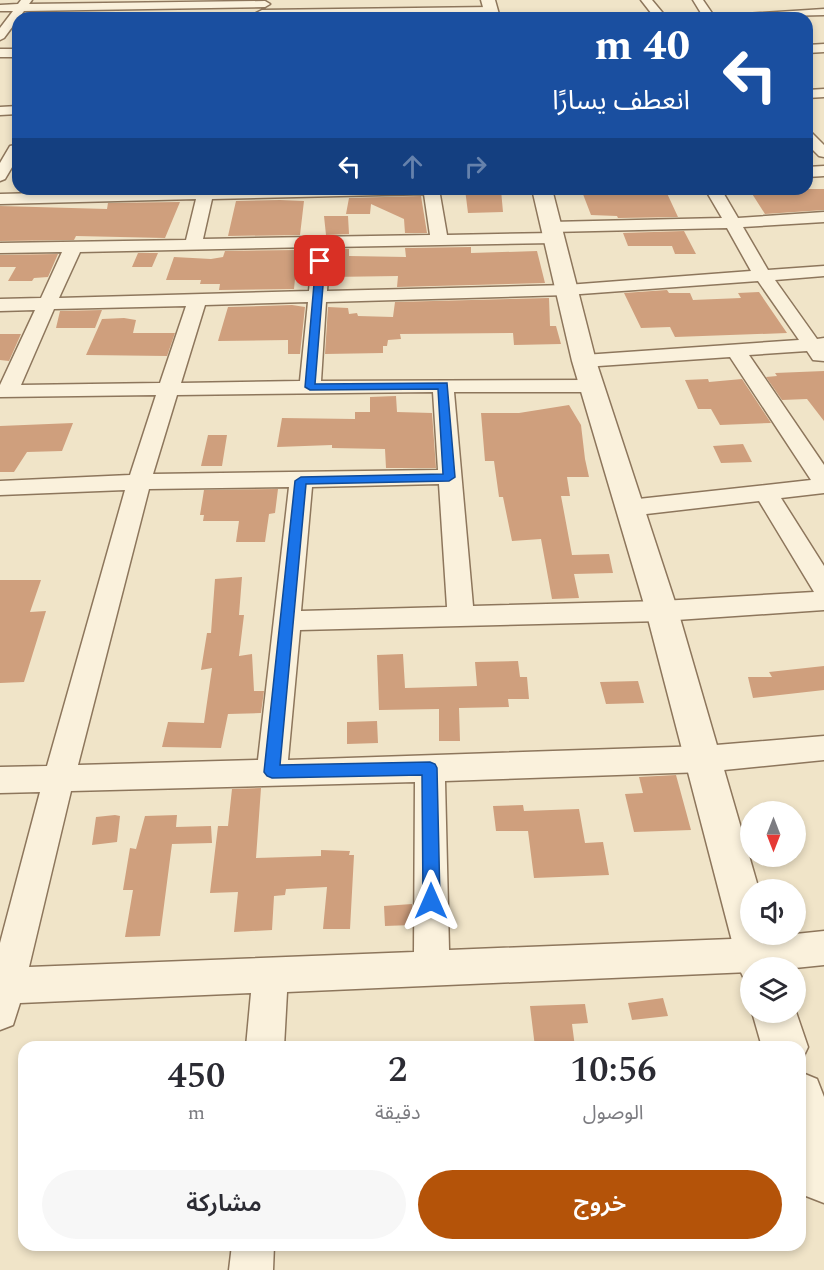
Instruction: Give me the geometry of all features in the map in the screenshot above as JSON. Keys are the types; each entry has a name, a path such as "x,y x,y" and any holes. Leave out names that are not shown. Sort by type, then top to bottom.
{"street":[{"path":"646,0 656,12"},
{"path":"783,0 799,12"},
{"path":"0,8 25,4 263,9 491,9"},
{"path":"813,21 817,24"},
{"path":"0,36 12,27"},
{"path":"813,142 824,153"},
{"path":"0,176 11,149"},
{"path":"0,199 69,195"},
{"path":"193,244 205,195"},
{"path":"432,195 439,240"},
{"path":"543,195 587,374 662,611 755,947"},
{"path":"716,195 763,276 818,345 824,362"},
{"path":"0,248 439,240 824,218"},
{"path":"310,387 322,243"},
{"path":"72,246 4,391 443,386 587,374 736,352 818,345"},
{"path":"0,305 567,290 824,271"},
{"path":"197,300 139,482 2,995 270,976 432,969 755,947 824,948"},
{"path":"629,508 766,494 824,484 736,352"},
{"path":"443,386 461,617"},
{"path":"0,488 139,482 449,477"},
{"path":"272,772 301,481"},
{"path":"766,494 824,587"},
{"path":"288,621 662,611 824,601"},
{"path":"0,780 704,759 824,748"},
{"path":"430,768 432,969"},
{"path":"265,1041 270,976"},
{"path":"777,1023 783,1041"},
{"path":"806,1116 824,1178"},
{"path":"251,1270 253,1251"}],"building":[{"path":"813,189 824,189 824,210 765,214 753,195 813,195"},
{"path":"466,195 501,195 503,212 468,213"},
{"path":"583,195 668,195 678,217 618,218 617,216 591,215"},
{"path":"421,196 427,233 405,233 404,219 371,204 370,214 346,214 349,198"},
{"path":"236,201 304,201 300,235 228,236"},
{"path":"180,202 165,238 76,236 74,240 0,241 0,206 107,209 108,203"},
{"path":"324,216 348,216 349,234 326,235"},
{"path":"684,231 696,254 675,254 672,246 628,246 623,233"},
{"path":"471,247 471,253 537,251 545,283 397,287 398,276 330,277 332,249 349,249 349,256 406,257 405,248"},
{"path":"298,250 294,289 219,290 220,284 200,284 201,280 166,280 174,257 211,259 223,257 225,251"},
{"path":"138,253 158,253 152,267 132,267"},
{"path":"58,254 48,277 34,278 32,281 8,281 16,267 0,267 0,255"},
{"path":"667,290 669,293 690,293 693,300 741,298 738,293 759,292 787,333 675,337 670,327 641,328 624,293"},
{"path":"549,298 550,326 556,326 561,344 514,345 513,333 400,334 401,339 388,340 387,346 383,346 383,353 325,354 328,307 348,308 349,314 357,313 358,316 393,317 395,302"},
{"path":"292,305 305,307 300,354 288,354 288,340 218,341 228,307"},
{"path":"102,310 95,328 56,328 60,311"},
{"path":"102,319 136,320 133,333 175,333 167,356 86,355"},
{"path":"0,334 21,334 9,361 0,360"},
{"path":"824,371 824,421 807,399 782,400 766,377 777,376 775,373"},
{"path":"708,379 709,382 742,379 771,423 720,425 711,409 698,409 685,380"},
{"path":"396,396 397,412 432,413 436,468 386,468 385,449 332,448 332,445 277,447 282,418 355,419 355,412 370,412 370,397"},
{"path":"569,405 581,425 589,477 567,477 570,496 561,496 572,555 609,554 613,573 574,574 579,598 552,599 541,539 512,541 503,497 499,497 494,461 485,461 481,413 519,413"},
{"path":"73,423 62,451 27,452 14,472 0,472 0,426"},
{"path":"208,435 227,435 222,466 201,466"},
{"path":"743,444 752,462 721,463 713,446"},
{"path":"278,489 275,513 269,514 265,542 236,542 239,521 203,521 204,515 200,515 204,490"},
{"path":"242,577 239,615 244,615 239,656 252,654 254,691 264,691 261,713 228,714 221,748 162,747 168,722 204,723 212,668 201,670 207,633 211,633 215,579"},
{"path":"0,580 41,580 30,612 46,611 24,682 0,683"},
{"path":"403,654 405,688 477,686 475,662 518,661 520,677 527,677 529,699 508,699 509,707 459,708 460,741 439,741 439,709 379,710 377,655"},
{"path":"824,666 824,690 753,698 748,677 772,677 769,672"},
{"path":"638,681 644,703 606,704 600,682"},
{"path":"377,721 378,743 347,744 347,722"},
{"path":"676,775 691,830 634,832 625,794 643,793 639,777"},
{"path":"261,788 256,858 321,856 321,850 350,851 349,855 354,855 350,929 323,929 327,887 286,889 285,895 274,896 272,930 234,932 238,892 210,893 218,826 228,826 232,789"},
{"path":"523,805 524,811 579,809 585,843 603,842 609,875 534,878 528,831 496,831 493,806"},
{"path":"177,815 176,827 211,826 212,843 172,844 160,936 125,937 133,890 123,890 130,848 136,849 145,816"},
{"path":"120,816 117,842 92,845 96,817"},
{"path":"412,904 412,925 385,926 384,906"},
{"path":"663,998 668,1016 632,1020 628,1003"},
{"path":"585,1004 588,1023 572,1024 574,1041 534,1041 530,1006"}],"route":[{"path":"320,261 310,387 443,386 449,477 301,481 272,772 430,768 431,901"}]}
